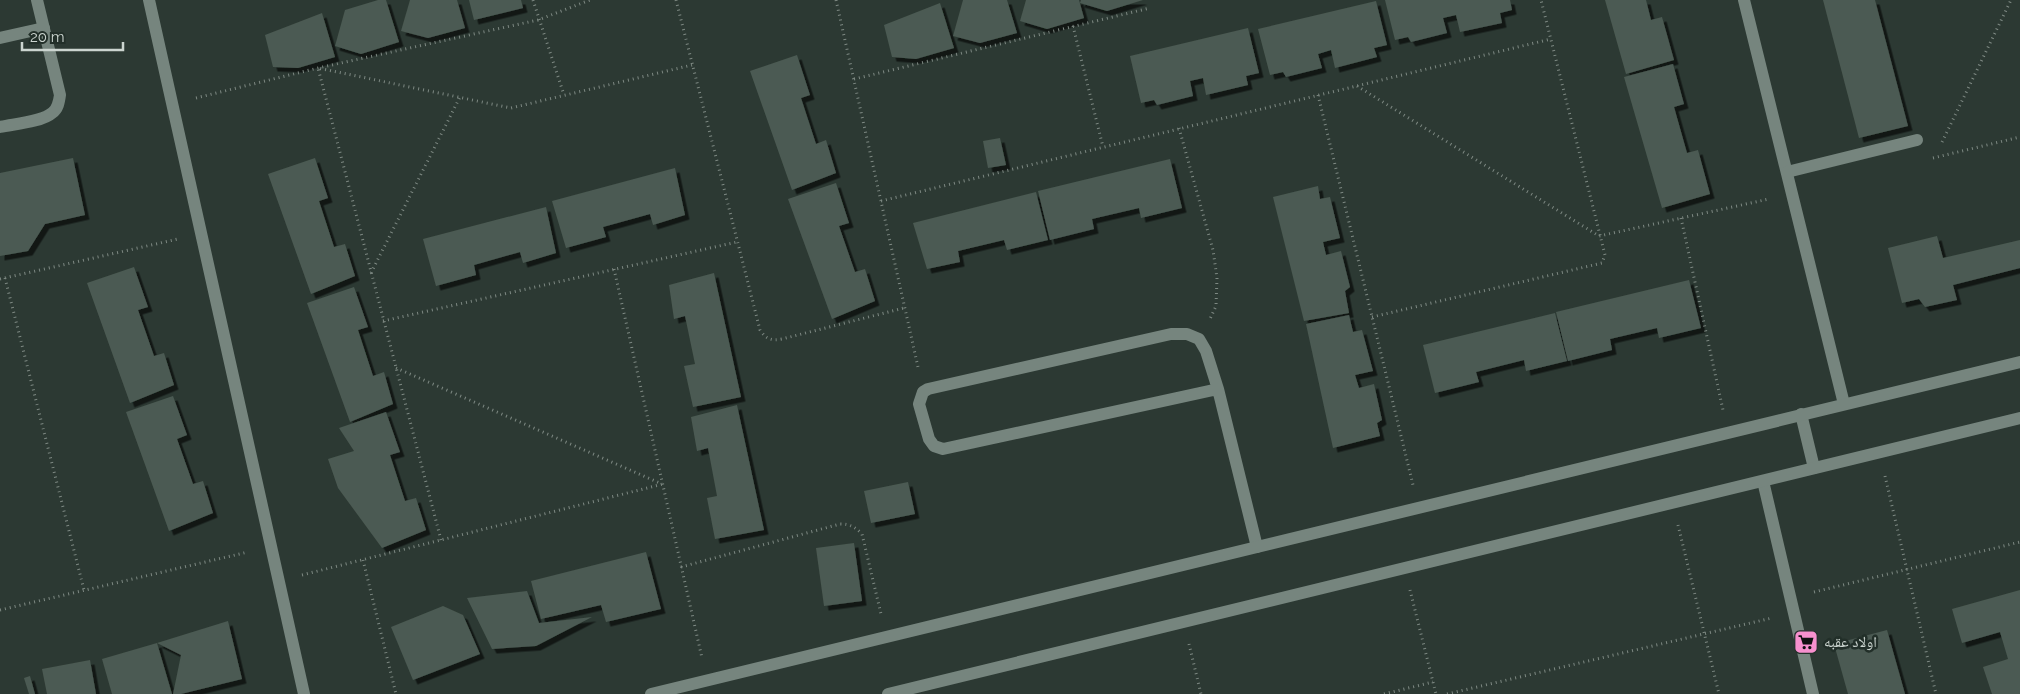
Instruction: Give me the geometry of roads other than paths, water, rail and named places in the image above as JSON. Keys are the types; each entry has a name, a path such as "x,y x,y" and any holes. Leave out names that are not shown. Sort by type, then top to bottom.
{"street":[{"path":"0,127 44,118 52,113 58,105 60,95 37,0"},
{"path":"149,0 304,694"},
{"path":"1744,0 1844,404"},
{"path":"0,38 44,28"},
{"path":"1787,172 1918,140"},
{"path":"1218,390 943,449 934,446 929,439 919,404 923,392 928,389 1171,334 1186,334 1199,339 1206,351 1218,390 1257,547"},
{"path":"651,694 2020,362"},
{"path":"1802,414 1814,468"},
{"path":"888,694 2020,418"},
{"path":"1763,481 1813,694"}],"place":[{"name":"اولاد عقبه","path":"1806,642"}]}
